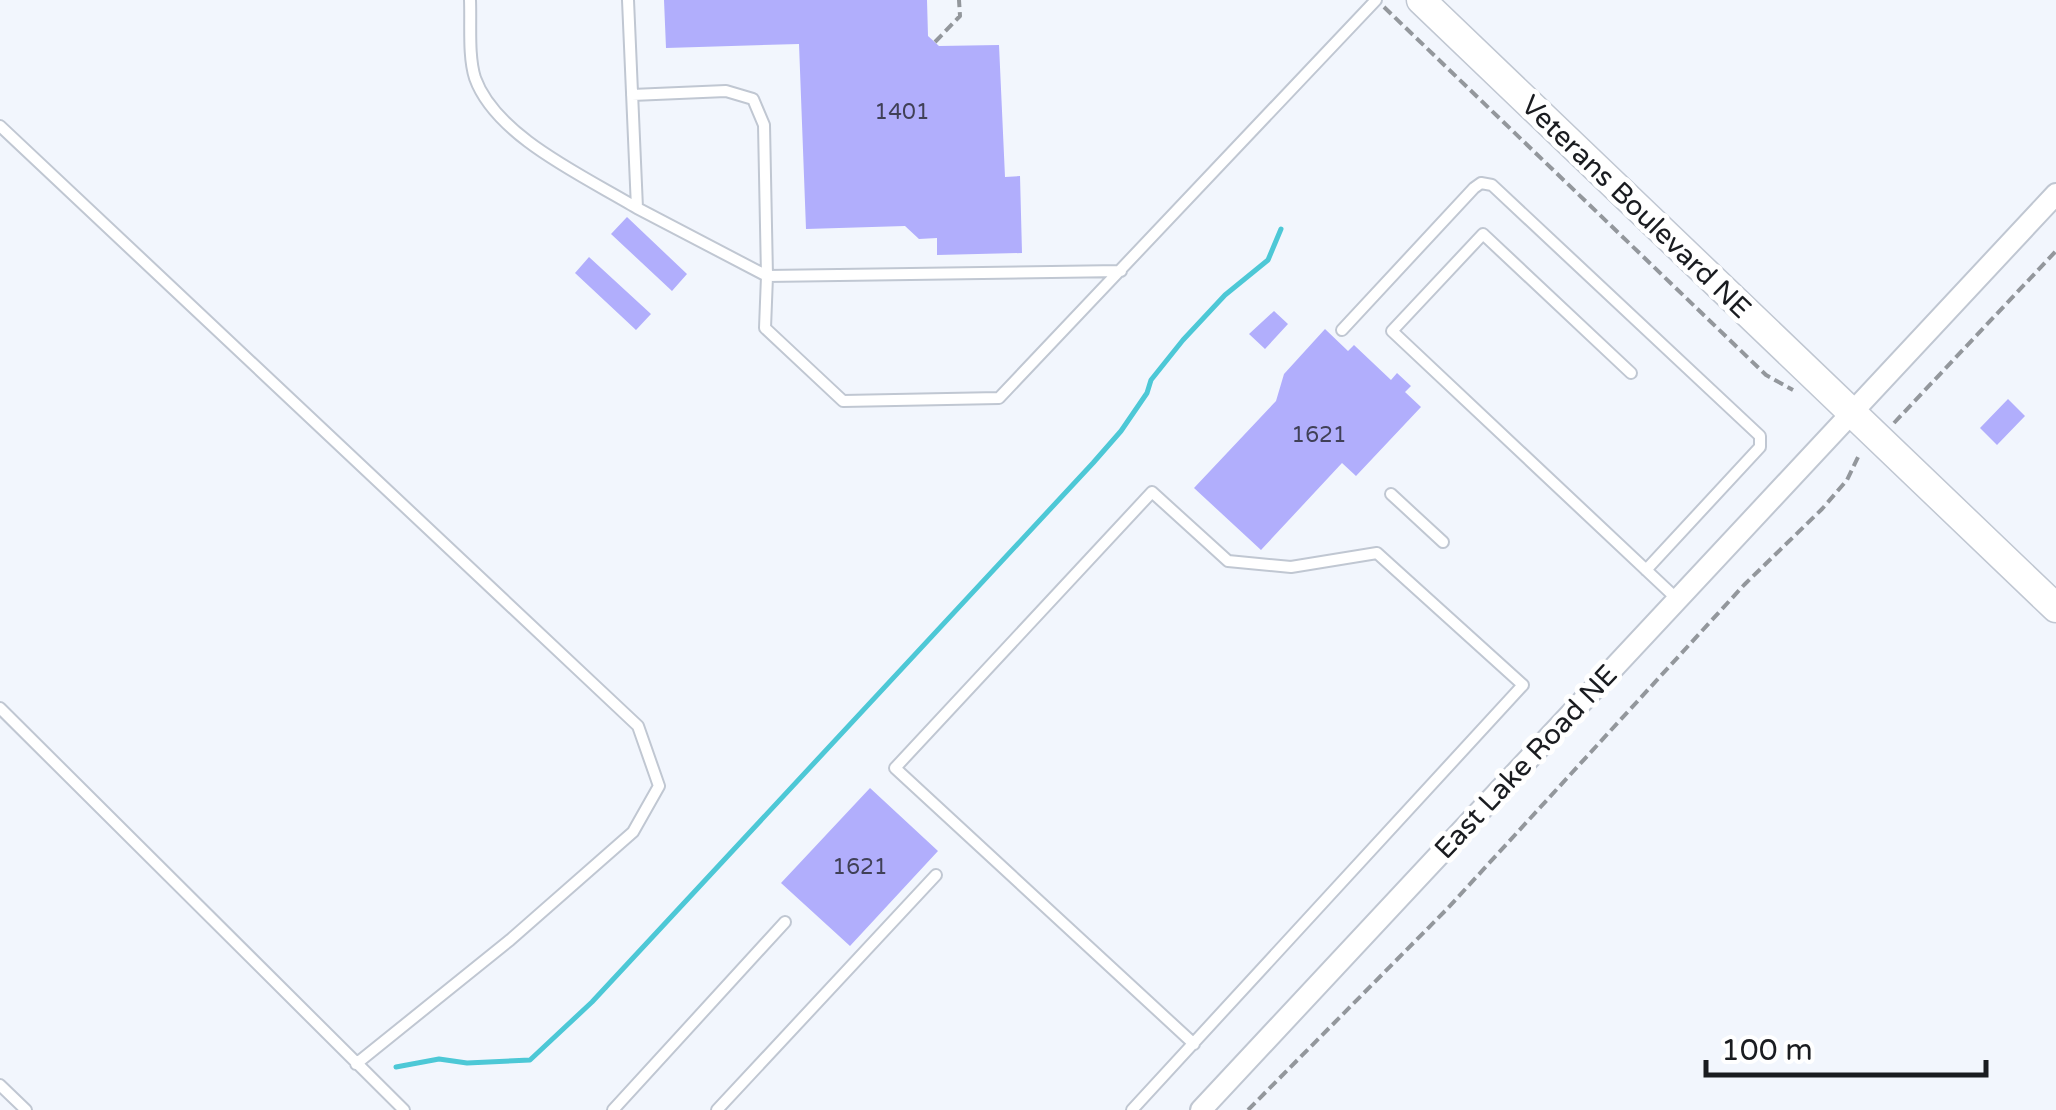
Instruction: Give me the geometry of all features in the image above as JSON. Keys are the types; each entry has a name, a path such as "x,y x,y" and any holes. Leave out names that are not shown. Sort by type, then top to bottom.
{"main road":[{"name":"Veterans Boulevard NE","path":"1420,0 2056,608"}],"street":[{"name":"East Lake Road NE","path":"1202,1110 2056,194"}],"lane":[{"path":"470,0 474,76 493,110 525,138 637,208 768,276 1121,271"},
{"path":"628,0 637,208"},
{"path":"632,95 726,91 752,99 764,126 768,276 765,328 843,402 999,398 1377,0"},
{"path":"0,126 638,726 659,786 632,832 510,940 356,1064"},
{"path":"1342,330 1474,188 1492,185 1760,436 1760,448 1646,570"},
{"path":"1631,373 1483,234 1392,331 1678,600"},
{"path":"1132,1110 1194,1044 1523,685 1377,553 1292,567 1228,561 1152,492 895,768 1194,1044"},
{"path":"1392,494 1443,542"},
{"path":"0,708 404,1110"},
{"path":"717,1110 936,875"},
{"path":"613,1110 785,922"},
{"path":"0,1085 26,1110"}],"path":[{"path":"935,42 960,16 959,0"},
{"path":"1377,0 1766,375 1804,399"},
{"path":"1908,411 2056,251"},
{"path":"1248,1110 1448,908 1744,585 1822,508 1847,480 1859,454"}],"building":[{"path":"664,0 927,0 928,36 939,46 999,45 1005,177 1020,176 1022,253 937,255 937,238 919,239 905,226 806,229 799,44 666,48"},
{"path":"627,217 687,274 672,291 611,234"},
{"path":"589,257 651,314 636,330 575,273"},
{"path":"1274,311 1288,324 1265,349 1249,334"},
{"path":"1325,329 1348,351 1354,345 1391,380 1397,373 1411,386 1405,392 1421,407 1356,476 1342,463 1261,550 1194,488 1276,401 1284,374"},
{"path":"2008,399 2025,416 1997,445 1980,428"},
{"path":"870,788 938,851 850,946 781,883"}],"waterway":[{"path":"396,1067 439,1059 467,1063 530,1060 592,1002 1093,463 1121,431 1147,393 1151,380 1183,340 1225,295 1268,260 1281,229"}]}
